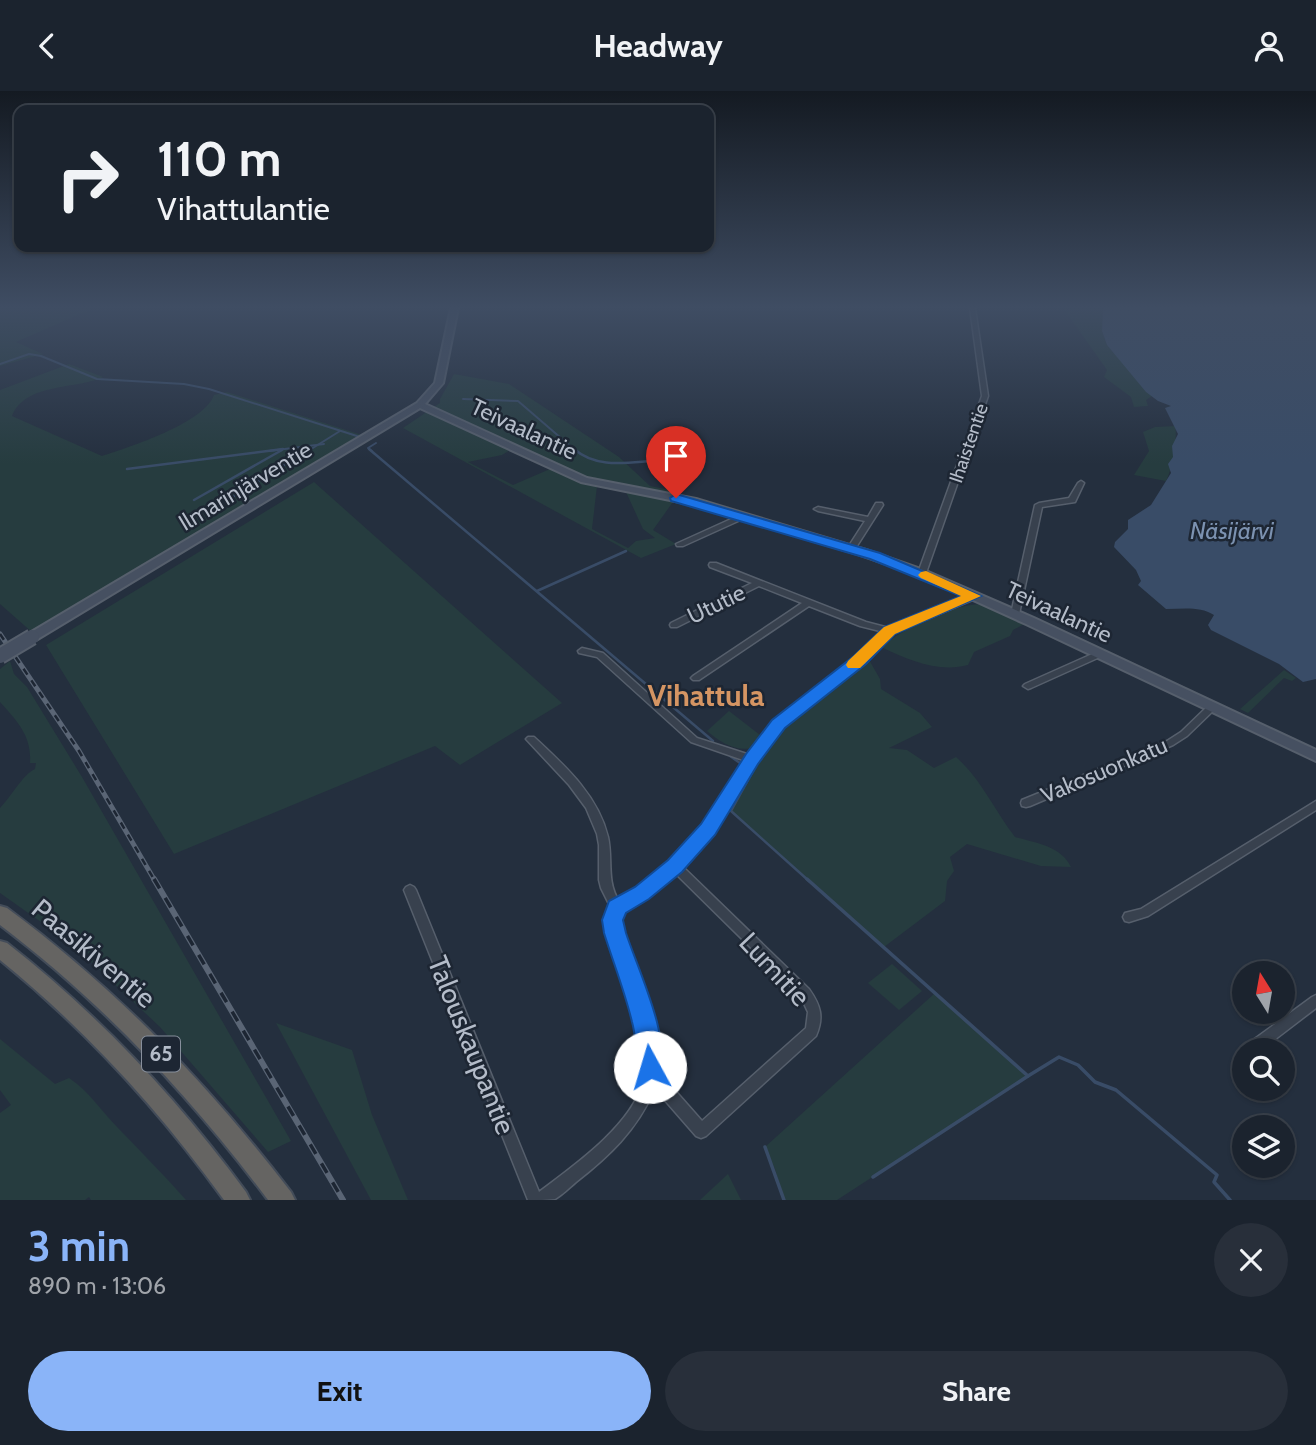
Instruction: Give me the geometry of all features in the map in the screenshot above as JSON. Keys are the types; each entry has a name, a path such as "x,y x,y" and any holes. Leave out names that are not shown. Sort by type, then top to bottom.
{"highway":[{"name":"Paasikiventie","path":"0,914 85,980 137,1028 247,1151 283,1200"},
{"name":"65","path":"0,949 64,1001 111,1048 174,1119 238,1200"}],"main road":[{"name":"Ilmarinjärventie","path":"0,656 420,405 439,383 444,360"},
{"name":"Teivaalantie","path":"420,405 584,479 692,501 922,573 1316,755"}],"street":[{"name":"Ihaistentie","path":"922,573 985,396 980,360"},
{"path":"1015,614 1039,505 1072,500 1081,483"},
{"path":"851,549 879,505"},
{"path":"818,509 869,519"},
{"path":"680,544 743,517"},
{"path":"713,565 808,603 890,631"},
{"name":"Ututie","path":"674,625 758,583"},
{"path":"541,1200 607,1146 642,1106 650,1083 650,1050 644,1021 612,920 617,908 642,893 675,866 708,830 752,759 778,724 860,660 890,631 974,596"},
{"path":"696,678 808,603"},
{"path":"582,651 600,655 694,740 752,759"},
{"path":"1028,686 1099,654"},
{"name":"Vakosuonkatu","path":"1026,803 1170,743 1184,734 1212,707"},
{"path":"531,739 581,791 593,813 602,835 604,884 617,908"},
{"path":"1129,917 1144,913 1316,805"},
{"name":"Lumitie","path":"650,1083 667,1092 701,1131 811,1032 815,1020 815,1007 805,993 675,866"},
{"name":"Talouskaupantie","path":"410,890 535,1200"},
{"path":"1266,1038 1316,1001"}],"green space":[{"path":"0,360 22,360 0,366"},
{"path":"1100,360 1120,360 1152,396 1146,400 1148,406 1134,407 1131,397 1104,377 1107,370"},
{"path":"69,364 103,377 28,397 12,416 102,456 165,433 196,415 214,395 227,392 365,436 33,633 0,604 0,390"},
{"path":"454,374 509,384 619,457 650,486 680,492 653,530 676,544 641,558 403,428 440,403","holes":["510,450 550,469 513,485 468,462 502,455","597,486 626,492 643,529 655,538 636,541 628,548 592,529"]},
{"path":"1175,426 1174,453 1166,481 1134,475 1149,451 1143,432 1155,427"},
{"path":"314,482 562,703 460,765 435,746 174,854 46,645"},
{"path":"981,604 1026,623 1013,630 1010,636 974,652 968,665 935,666 913,661 881,647 902,632 928,619 956,608"},
{"path":"868,658 880,679 881,689 920,713 932,727 889,748 907,750 934,768 956,757 981,785 1015,837 1054,850 1067,860 1071,867 1041,866 967,844 950,857 954,871 947,881 945,901 884,947 731,811 753,771 785,726"},
{"path":"10,661 14,674 27,687 82,777 291,1141 268,1152 160,1027 72,944 0,893 0,808 35,769 36,763 30,763 26,737 0,702 0,669"},
{"path":"1284,670 1296,678 1292,681 1284,678 1248,713 1240,709"},
{"path":"729,711 760,735 752,748 733,747 707,731"},
{"path":"892,964 922,991 899,1010 868,983"},
{"path":"935,993 1028,1076 837,1200 784,1200 765,1147"},
{"path":"276,1023 352,1050 372,1115 408,1200 371,1200"},
{"path":"0,1039 55,1084 69,1078 76,1083 186,1200 91,1200 89,1197 85,1200 0,1200 0,1113 11,1105 0,1090"},
{"path":"728,1174 741,1200 700,1200"}],"water":[{"name":"Näsijärvi","path":"1119,360 1316,360 1316,679 1303,682 1279,664 1211,630 1208,625 1214,615 1209,612 1166,609 1138,585 1141,581 1136,570 1114,547 1115,542 1128,529 1128,520 1151,505 1171,473 1168,464 1173,457 1172,446 1178,434 1165,408 1171,406 1146,392"}],"waterway":[{"path":"0,364 12,360"},
{"path":"50,360 97,379 184,384 209,389 360,437"},
{"path":"463,399 518,401 576,451"},
{"path":"318,445 340,431"},
{"path":"372,451 368,448 376,443"},
{"path":"318,445 324,444"},
{"path":"269,451 318,445"},
{"path":"308,451 318,445"},
{"path":"127,469 283,449"},
{"path":"215,508 310,449"},
{"path":"369,449 713,741"},
{"path":"574,449 601,462 651,461"},
{"path":"194,500 282,450"},
{"path":"537,591 626,551"},
{"path":"730,756 740,763"},
{"path":"753,771 731,811 809,881"},
{"path":"807,879 1028,1076"},
{"path":"1028,1076 1059,1057 1078,1065 1095,1082 1116,1090 1217,1175 1214,1182 1230,1200"},
{"path":"873,1177 1028,1076"},
{"path":"765,1147 784,1200"}],"railway":[{"path":"0,634 79,751 155,881"},
{"path":"154,879 343,1200"}],"slow traffic":[{"path":"854,665 890,631 974,596 926,575"}],"district":[{"name":"Vihattula","path":"706,696"}],"route":[{"path":"650,1067 650,1050 644,1021 612,920 617,908 642,893 675,866 708,830 752,759 778,724 860,660 890,631 974,596 875,556 676,498"}]}
